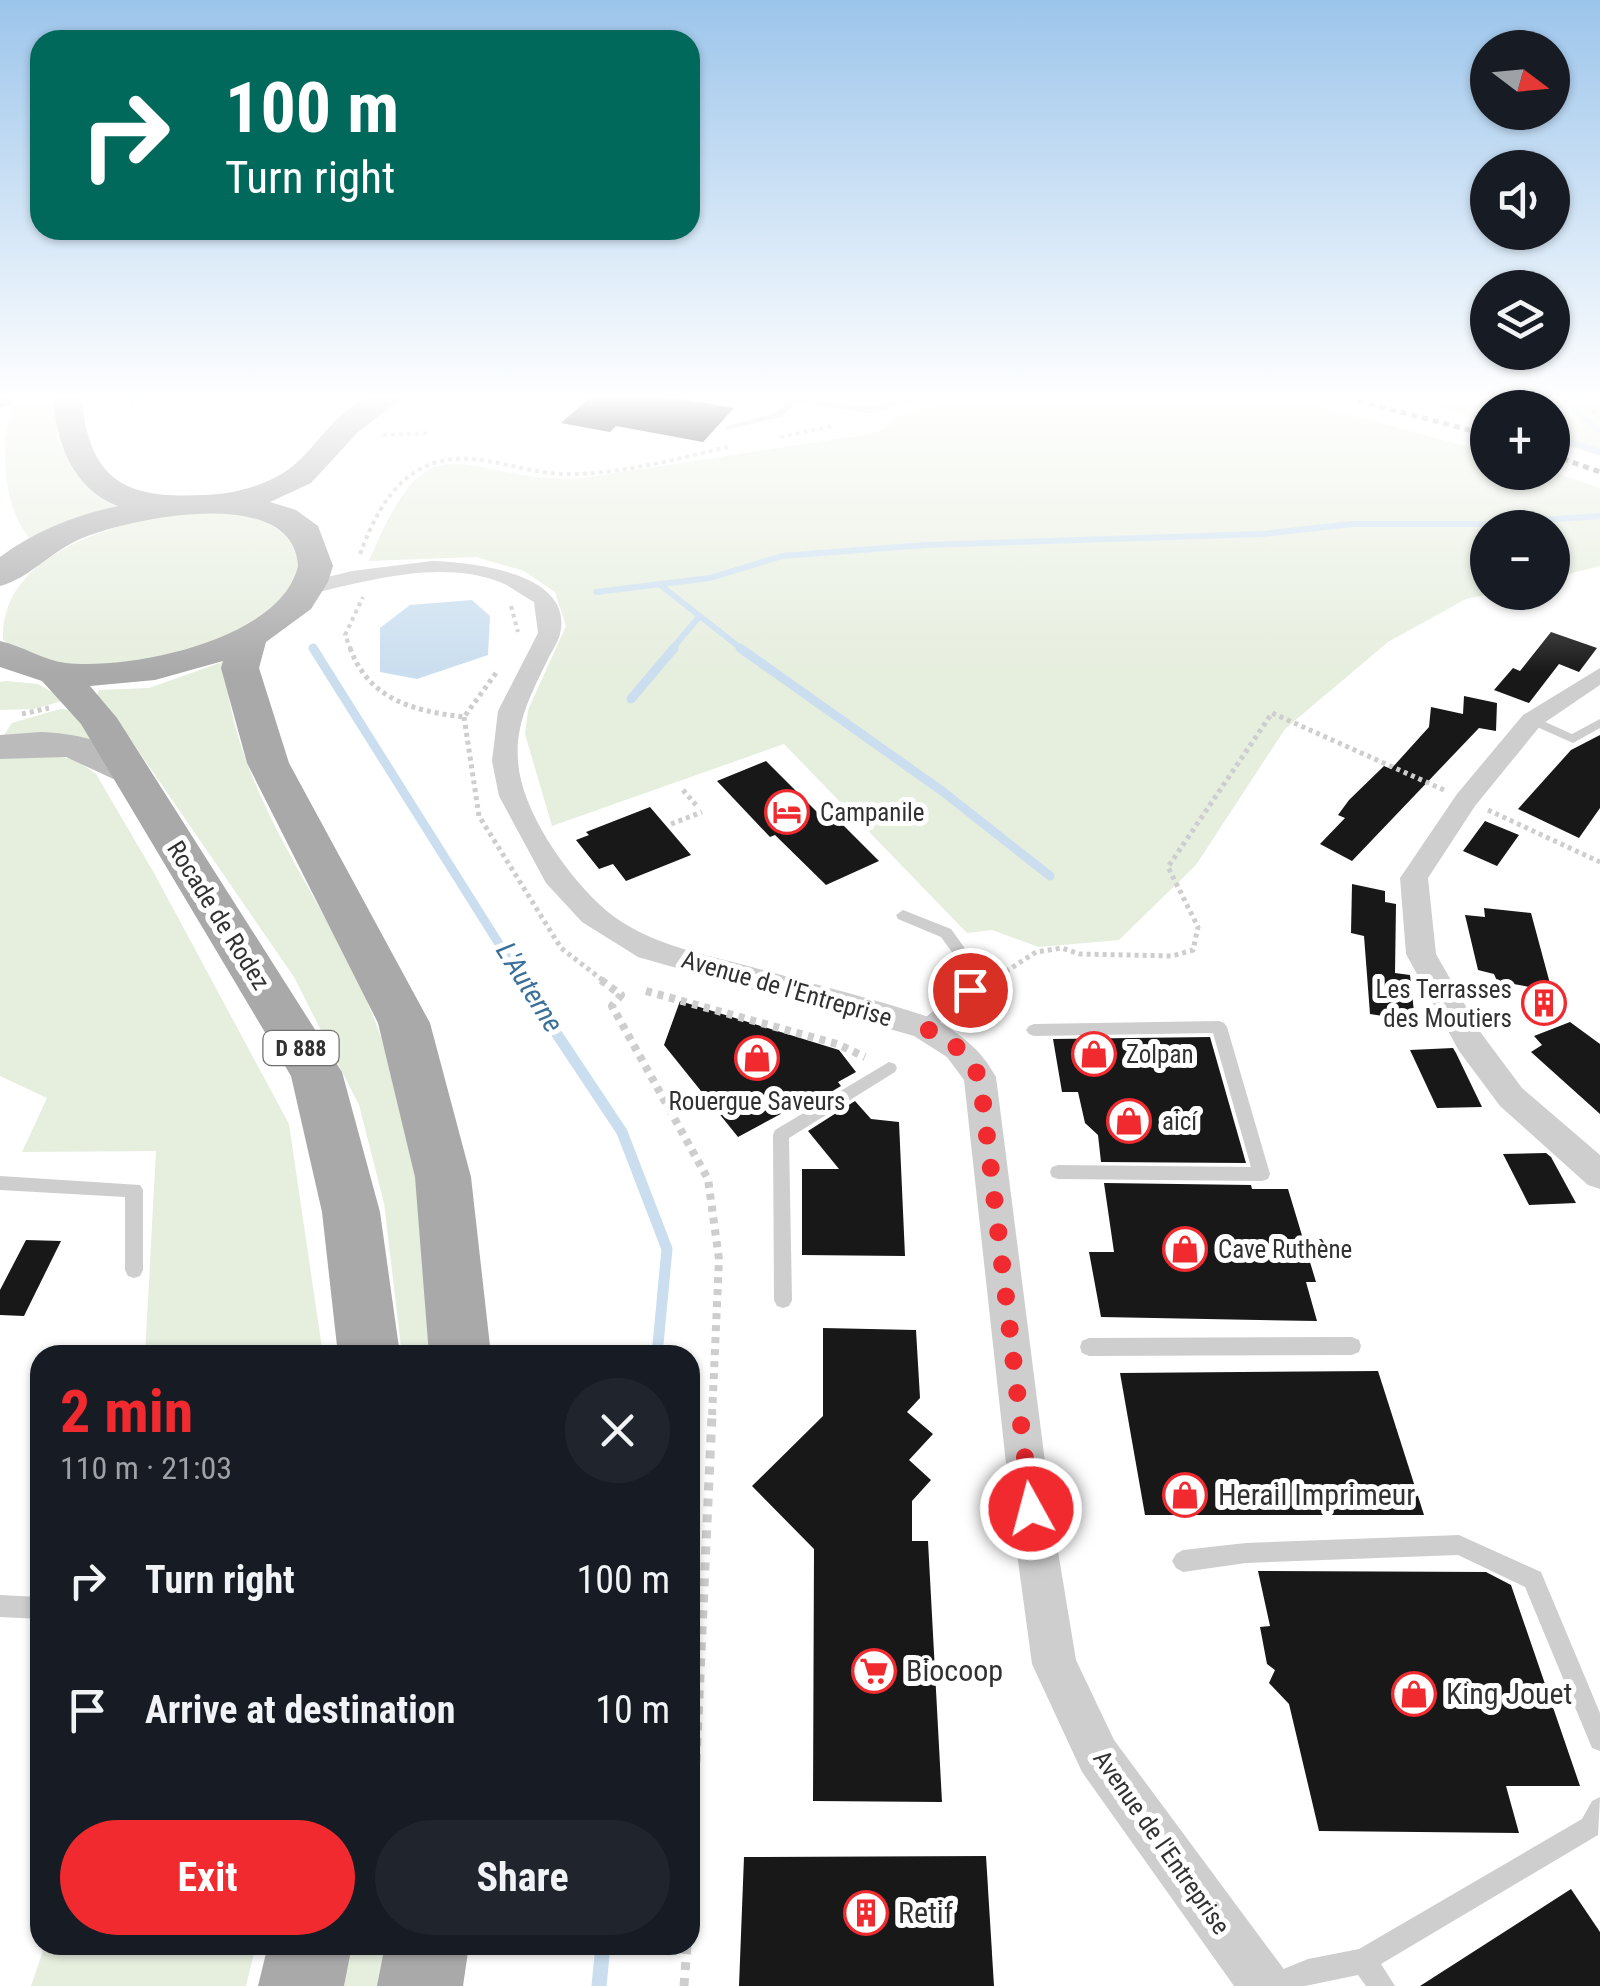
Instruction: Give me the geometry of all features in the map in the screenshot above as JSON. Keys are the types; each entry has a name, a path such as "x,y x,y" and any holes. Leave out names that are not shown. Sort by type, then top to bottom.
{"main road":[{"path":"108,488 120,496 159,506"},
{"path":"236,505 274,488"},
{"path":"296,526 321,488"},
{"path":"0,527 9,567 83,525 159,506 236,505 260,510 296,526 312,542 312,575 284,614 249,637 204,656 154,669 102,675 21,666"},
{"path":"249,637 240,668 268,763 404,1023 444,1177 459,1345"},
{"name":"Rocade de Rodez","path":"21,666 98,718 316,1072 337,1134 368,1345"},
{"path":"0,747 37,742 86,748 134,777"},
{"path":"301,1986 308,1955"},
{"path":"420,1986 425,1955"}],"street":[{"name":"Avenue de l'Entreprise","path":"312,575 432,567 488,572 518,582 543,599 550,614 549,633 510,712 504,761 512,796 546,860 592,915 648,950 924,1027 958,1048 980,1077 1031,1509 1054,1664 1098,1756 1265,1986"},
{"path":"1600,675 1532,720 1466,800 1414,878 1421,954 1470,1042 1511,1097 1600,1175"}],"lane":[{"path":"1532,720 1573,739 1600,723"},
{"path":"904,915 946,932 976,972 970,990 924,1027"},
{"path":"1034,1030 1220,1028 1262,1174 1058,1172"},
{"path":"782,1300 781,1136 888,1068"},
{"path":"0,1183 134,1190 134,1270"},
{"path":"1089,1347 1352,1346"},
{"path":"1183,1561 1246,1553 1459,1545 1533,1580 1600,1740"},
{"path":"0,1606 30,1608"},
{"path":"1273,1986 1308,1972 1363,1961 1596,1826"},
{"path":"1363,1961 1382,1986"}],"path":[{"path":"365,600 353,571 373,516 396,488"},
{"path":"380,596 365,600 345,635 354,664 387,700 420,712 464,718 500,668"},
{"path":"498,599 512,606 518,631 514,644"},
{"path":"998,976 1036,952 1062,948 1080,954 1154,956 1192,950 1198,927 1168,868 1272,712 1600,862"},
{"path":"683,790 696,806"},
{"path":"670,824 702,812"},
{"path":"646,992 837,1044 888,1068"},
{"path":"622,995 612,1006 708,1179 719,1260 700,1673"},
{"path":"684,1986 686,1955"}],"green space":[{"path":"8,488 96,488 118,506 29,538 19,523"},
{"path":"409,488 1600,488 1600,566 1570,574 1570,510 1470,510 1470,598 1388,642 1285,729 1196,865 1119,940 1039,947 992,930 967,933 784,744 552,826 525,734 528,710 566,626 555,592 524,571 476,557 369,561 391,514"},
{"path":"168,512 237,514 275,528 296,551 296,580 270,612 250,626 169,656 110,666 58,664 29,655 3,640 7,610 20,586 39,565 90,537"},
{"path":"225,661 230,705 258,790 362,990 394,1078 414,1169 435,1345 401,1345 384,1203 359,1105 294,977 117,720 96,698 99,690 149,688"},
{"path":"0,682 38,684 65,700 34,709 0,710"},
{"path":"60,709 71,710 102,741 4,735 12,723"},
{"path":"48,754 76,760 96,774 154,873 289,1124 322,1345 146,1345 156,1151 22,1152 47,1098 0,1076 0,756"},
{"path":"42,1955 254,1955 246,1986 31,1986"},
{"path":"348,1955 396,1955 391,1986 342,1986"}],"water":[{"path":"472,600 490,616 488,655 417,679 380,672 380,628 410,605"}],"building":[{"path":"1551,632 1597,648 1579,672 1559,664 1529,703 1494,690 1513,668 1520,671"},
{"path":"1464,696 1497,703 1496,731 1479,728 1352,861 1320,844 1345,818 1338,815 1349,800 1384,766 1391,769 1429,727 1431,707 1463,714"},
{"path":"1600,735 1600,808 1579,838 1518,809 1571,750"},
{"path":"766,761 821,816 829,811 879,861 826,885 775,835 770,837 717,781"},
{"path":"650,807 691,855 626,881 613,864 599,869 576,840 589,835 586,832"},
{"path":"1485,821 1519,835 1497,866 1463,851"},
{"path":"1352,884 1385,891 1385,902 1396,904 1395,973 1410,975 1415,1021 1370,1014 1364,936 1351,933"},
{"path":"1484,908 1531,913 1552,991 1497,981 1494,974 1478,970 1465,915 1485,917"},
{"path":"680,1001 839,1050 856,1072 838,1082 841,1086 794,1114 790,1109 738,1137 664,1045"},
{"path":"1570,1022 1600,1044 1600,1114 1531,1052 1542,1045 1534,1036"},
{"path":"1210,1037 1246,1163 1101,1162 1098,1135 1085,1123 1078,1092 1062,1092 1053,1039"},
{"path":"1453,1048 1482,1107 1437,1108 1410,1050"},
{"path":"855,1101 871,1119 899,1122 905,1256 802,1255 802,1169 839,1169 808,1131"},
{"path":"1546,1153 1576,1203 1529,1205 1503,1154"},
{"path":"1104,1183 1288,1189 1316,1282 1306,1282 1317,1321 1101,1317 1089,1252 1114,1252"},
{"path":"26,1240 61,1241 24,1316 0,1315 0,1290"},
{"name":"Biocoop","path":"823,1328 916,1330 920,1398 907,1412 933,1434 909,1460 931,1480 912,1501 912,1541 928,1541 942,1802 813,1801 814,1549 752,1486 823,1416"},
{"path":"1378,1371 1424,1515 1145,1515 1120,1373"},
{"name":"King Jouet","path":"1258,1571 1486,1572 1511,1585 1580,1786 1506,1786 1519,1833 1319,1831 1289,1704 1269,1683 1275,1670 1267,1664 1260,1627 1270,1626"},
{"name":"Retif","path":"986,1856 994,1986 739,1986 744,1857"},
{"path":"1571,1889 1600,1932 1600,1986 1420,1986"}],"waterway":[{"path":"659,584 710,578 782,556 926,545 1262,534 1352,524 1487,524 1600,516"},
{"path":"596,592 659,584"},
{"path":"659,584 743,650"},
{"path":"671,650 698,618"},
{"name":"L'Auterne","path":"313,648 523,982"},
{"path":"631,699 674,648"},
{"path":"740,648 942,791 1050,876"},
{"name":"L'Auterne","path":"521,980 622,1132 667,1249 658,1345"},
{"name":"L'Auterne","path":"599,1986 602,1955"}],"place":[{"name":"Campanile","path":"787,812"},
{"name":"Les Terrasses des Moutiers","path":"1544,1003"},
{"name":"Zolpan","path":"1094,1054"},
{"name":"Rouergue Saveurs","path":"757,1058"},
{"name":"aicí","path":"1129,1121"},
{"name":"Cave Ruthène","path":"1185,1249"},
{"name":"Herail Imprimeur","path":"1185,1495"},
{"name":"Biocoop","path":"874,1671"},
{"name":"King Jouet","path":"1414,1694"},
{"name":"Retif","path":"866,1913"}],"route":[{"path":"970,990 924,1027 958,1048 980,1077 1031,1509"}]}
